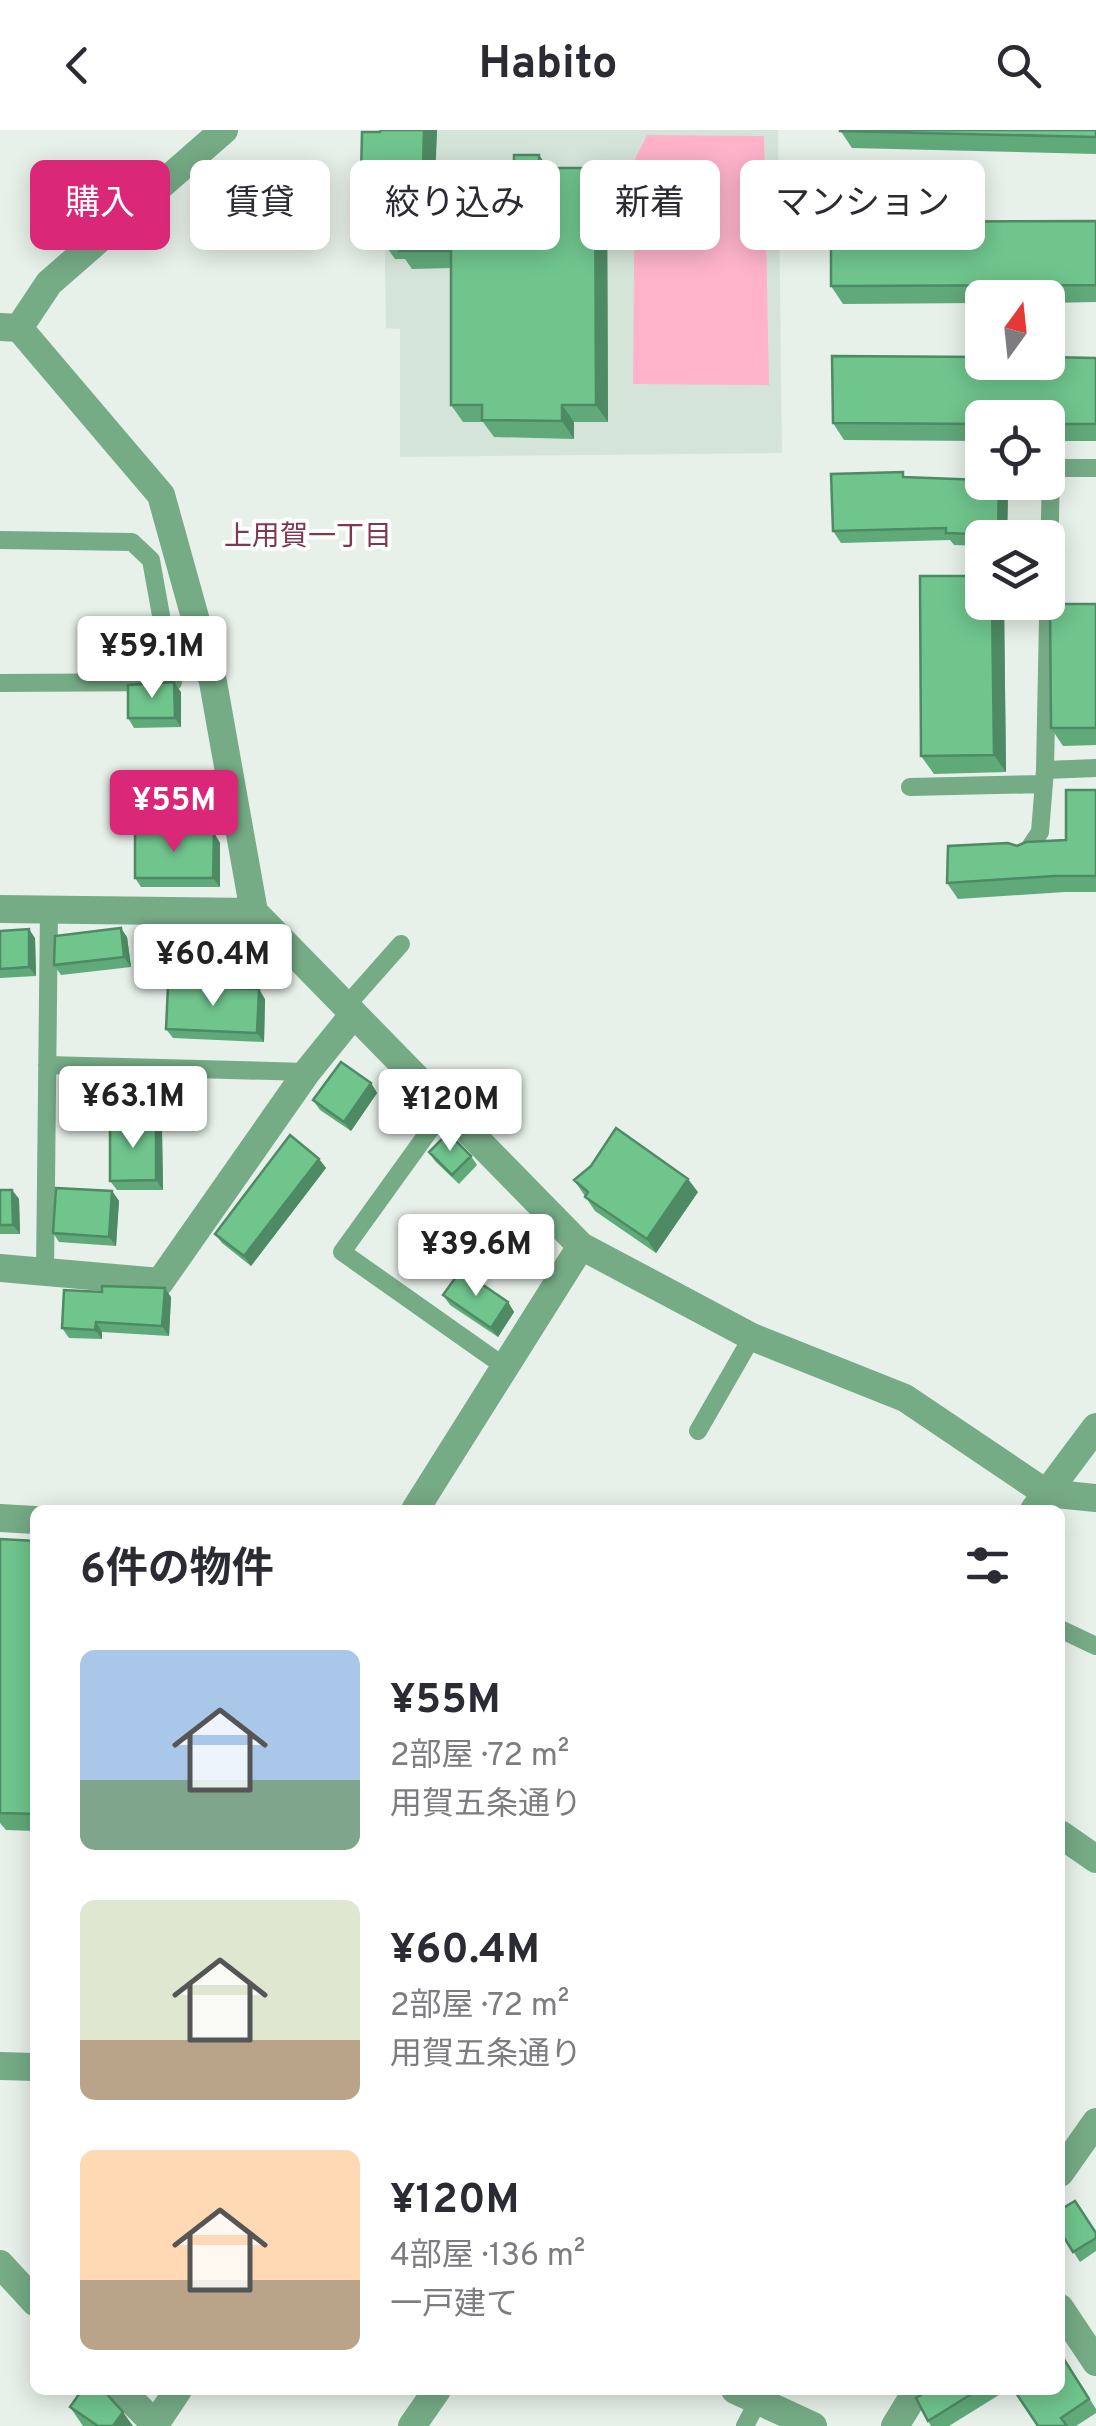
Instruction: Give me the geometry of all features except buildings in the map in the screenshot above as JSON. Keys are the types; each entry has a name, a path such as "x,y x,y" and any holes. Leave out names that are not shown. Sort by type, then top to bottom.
{"street":[{"path":"221,131 49,282 10,328 161,495 213,682 254,912 581,1246 752,1337 904,1398 1040,1502 1096,1498"},
{"path":"0,909 254,912"},
{"path":"0,1268 160,1282 351,1010"},
{"path":"418,1505 581,1246"},
{"path":"1040,1502 1096,1427"},
{"path":"0,1518 30,1520"},
{"path":"1065,1837 1096,1859"},
{"path":"0,2066 30,2067"},
{"path":"1065,2165 1096,2122"},
{"path":"1065,2316 1096,2362"},
{"path":"126,2395 155,2425 175,2395"},
{"path":"412,2426 434,2395"},
{"path":"894,2426 914,2395"},
{"path":"746,2406 812,2426"}],"lane":[{"path":"1065,468 1096,468"},
{"path":"1028,850 1040,832 1044,777 1048,500"},
{"path":"0,540 132,542 152,560 173,682 0,683"},
{"path":"910,787 1044,777 1096,768"},
{"path":"45,1271 49,910"},
{"path":"351,1010 401,944"},
{"path":"48,1064 307,1072"},
{"path":"445,1109 342,1252 506,1368"},
{"path":"698,1431 752,1337"},
{"path":"1065,1631 1096,1646"}],"shaded area":[{"path":"383,130 778,130 778,160 740,160 740,250 779,250 782,453 400,457 400,329 386,328 385,250 560,250 560,160 383,160"},
{"path":"647,135 764,136 764,160 740,160 740,250 766,250 769,385 633,384 634,250 720,250 720,160 635,159"}],"district":[{"name":"上用賀一丁目","path":"308,535"}]}
